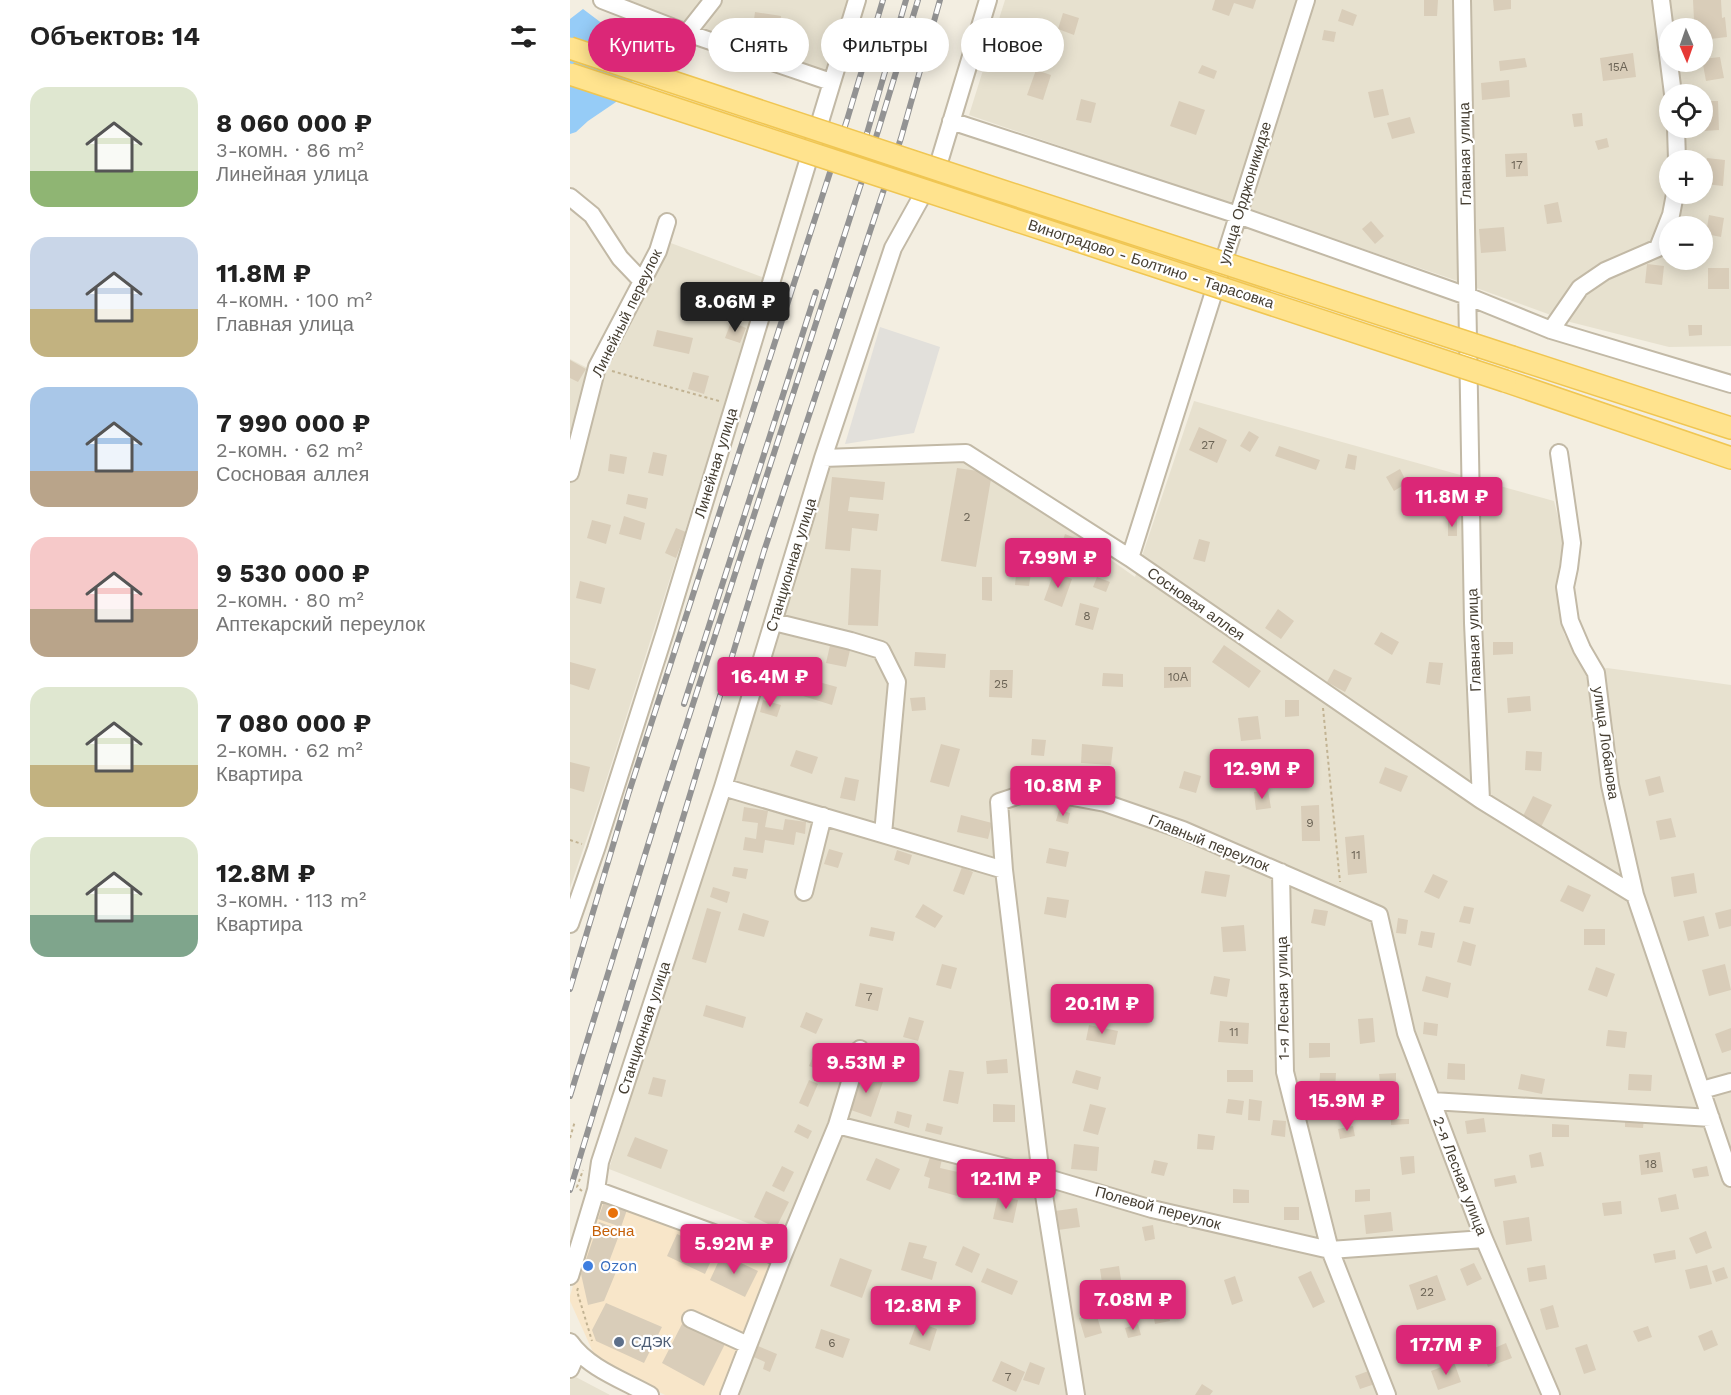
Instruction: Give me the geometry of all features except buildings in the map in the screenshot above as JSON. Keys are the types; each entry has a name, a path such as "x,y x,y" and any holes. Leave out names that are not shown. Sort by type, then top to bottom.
{"main road":[{"name":"Виноградово - Болтино - Тарасовка","path":"570,48 970,181 1731,428"},
{"name":"Виноградово - Болтино - Тарасовка","path":"570,74 1505,381 1731,458"}],"street":[{"path":"603,0 649,18"},
{"path":"696,22 713,0"},
{"name":"Линейная улица","path":"570,924 661,643 856,0"},
{"name":"Станционная улица","path":"574,1280 603,1153 723,787 823,458 893,248 937,169 988,0"},
{"name":"улица Орджоникидзе","path":"1130,558 1305,0"},
{"name":"Главная улица","path":"1462,0 1473,623 1481,800"},
{"path":"1661,0 1672,84"},
{"path":"696,36 831,82"},
{"path":"951,121 1238,215 1467,296 1551,330 1731,384"},
{"path":"570,198 592,215 620,258 641,280"},
{"path":"1551,330 1580,288 1605,270 1658,248 1673,204"},
{"name":"Линейный переулок","path":"570,473 597,367 658,251 667,222"},
{"name":"Сосновая аллея","path":"823,458 966,453 1130,558 1481,800"},
{"name":"улица Лобанова","path":"1559,453 1572,543 1565,587 1570,621 1582,650 1596,673 1610,785 1635,895"},
{"path":"774,622 881,650 897,682 883,834"},
{"path":"723,787 1004,870 1041,1176 1076,1395"},
{"name":"Главный переулок","path":"1004,870 999,802 1035,790 1105,803 1183,830 1379,915"},
{"path":"1481,800 1635,895 1731,1178"},
{"path":"804,892 823,816"},
{"name":"1-я Лесная улица","path":"1281,872 1285,1072 1330,1250 1387,1395"},
{"name":"2-я Лесная улица","path":"1379,915 1406,1033 1484,1239 1551,1395"},
{"path":"729,1395 837,1125 860,1049"},
{"path":"1702,1090 1731,1082"},
{"path":"1432,1101 1711,1118"},
{"name":"Полевой переулок","path":"837,1125 1041,1176 1152,1209 1330,1250 1484,1239"},
{"path":"596,1190 782,1258"},
{"path":"692,1319 748,1346"},
{"path":"570,1369 574,1348"},
{"path":"574,1348 591,1364 650,1395"}],"path":[{"path":"597,367 734,405"},
{"path":"1322,690 1342,899"},
{"path":"570,1138 575,1121"},
{"path":"577,1187 585,1162"},
{"path":"574,1280 592,1341"}],"shaded area":[{"path":"620,0 865,0 859,18 821,18 821,71 809,67 809,18 708,18 708,32 696,28 696,18 669,18"},
{"path":"1005,0 1731,0 1731,346 1669,347 1570,322 1449,278 969,115 982,72 1064,72 1064,18 999,18"},
{"path":"825,72 843,72 841,77"},
{"path":"668,242 765,278 570,888 570,359 599,374"},
{"path":"880,327 940,347 914,433 845,444"},
{"path":"1194,401 1554,501 1563,538 1558,576 1558,606 1564,634 1585,673 1607,668 1731,685 1731,1395 739,1395 797,1242 609,1169 824,465 974,463 1135,577"},
{"path":"599,1196 774,1262 720,1395 665,1395 597,1361 570,1301 570,1296"},
{"path":"572,1375 610,1395 570,1395"}],"water":[{"path":"583,9 595,18 588,18 588,72 640,72 616,102 570,134 570,19"}],"railway":[{"path":"570,989 629,792 847,120 883,0"},
{"path":"858,164 906,0"},
{"path":"570,1096 662,800 878,131 918,0"},
{"path":"570,1190 764,551 901,138 940,0"},
{"path":"684,704 816,292"}],"place":[{"name":"Весна","path":"613,1213"},
{"name":"Ozon","path":"588,1266"},
{"name":"СДЭК","path":"619,1342"}]}
